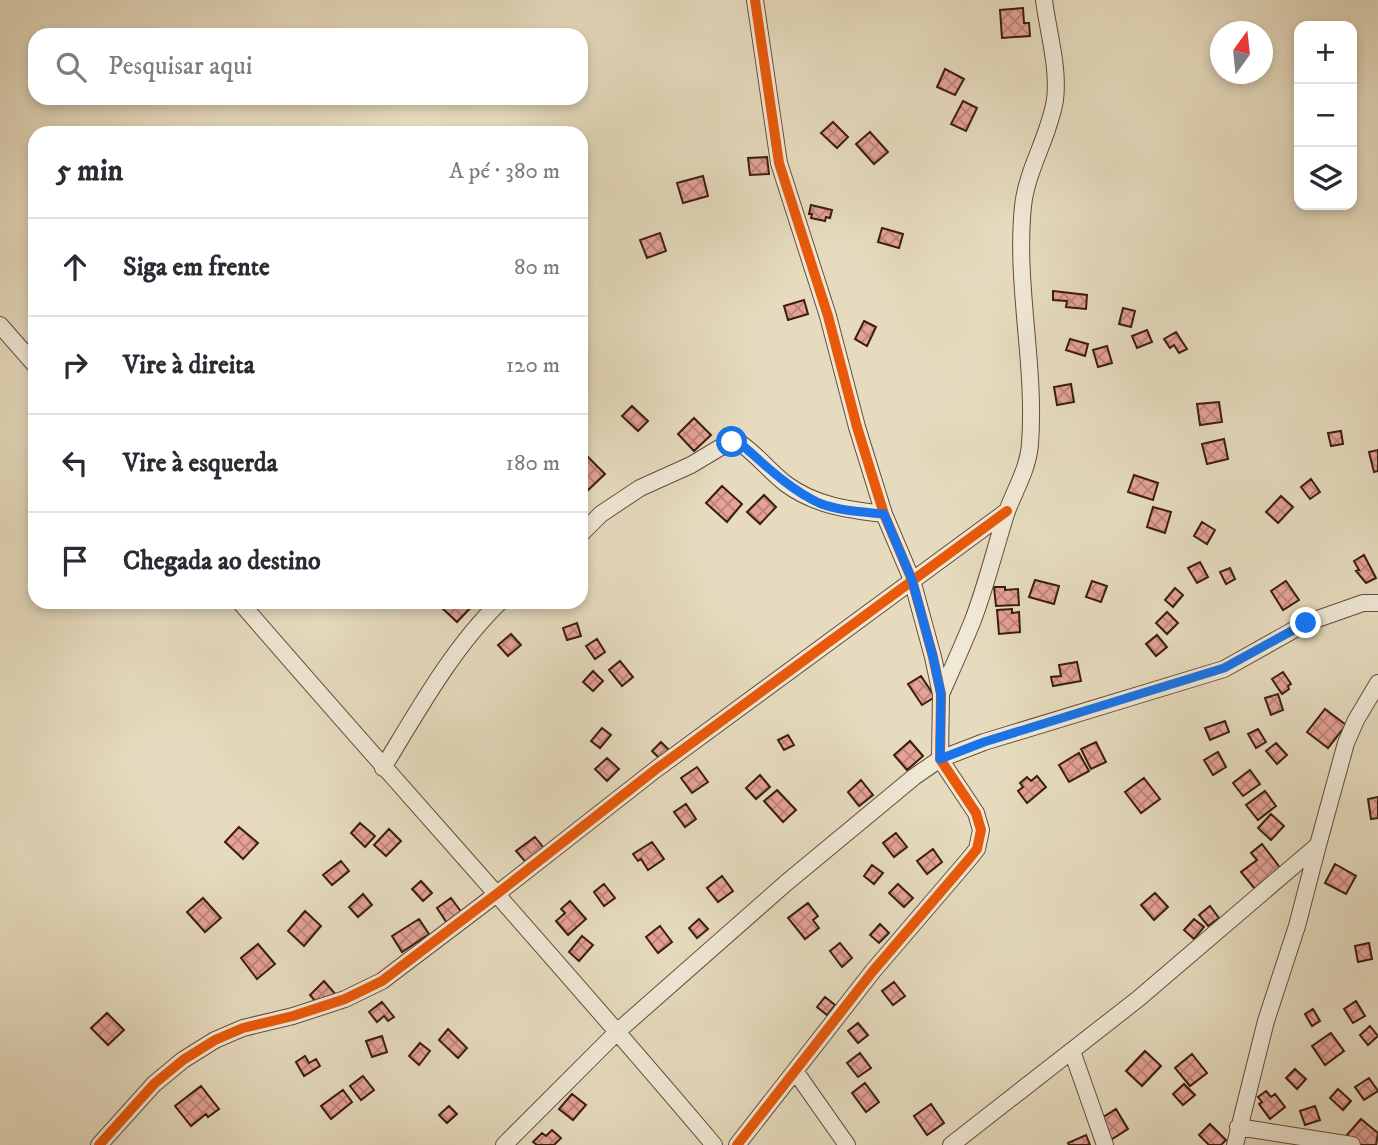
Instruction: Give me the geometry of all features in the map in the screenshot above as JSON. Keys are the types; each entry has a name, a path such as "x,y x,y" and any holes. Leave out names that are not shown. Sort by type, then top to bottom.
{"street":[{"path":"737,1145 873,971 977,849 981,830 976,813 940,759 941,694 912,580 884,514 857,427 828,316 779,163 755,0"},
{"path":"941,694 973,619 1007,512 1022,480 1030,448 1032,398 1021,246 1023,204 1029,176 1055,99 1048,4"},
{"path":"0,325 28,357"},
{"path":"588,527 601,514 640,488 737,441 787,484 820,503 847,510 884,514"},
{"path":"99,1145 154,1084 183,1060 215,1040 243,1028 345,999 382,981 498,894 655,770 1007,512"},
{"path":"504,1145 618,1031 786,883 914,777 940,759 984,742 1224,668 1306,623 1363,603 1378,603"},
{"path":"246,609 383,768 618,1031 714,1145"},
{"path":"383,768 428,694 493,609"},
{"path":"1235,1145 1266,1021 1297,926 1346,743 1378,683"},
{"path":"951,1145 1138,999 1318,845"},
{"path":"1072,1051 1105,1145"},
{"path":"794,1071 847,1145"},
{"path":"1238,1127 1352,1145"}],"building":[{"path":"1023,8 1024,23 1029,23 1030,36 1002,38 1000,10"},
{"path":"945,69 964,79 955,95 937,87"},
{"path":"963,101 977,108 966,131 951,124"},
{"path":"833,122 848,137 837,148 821,133"},
{"path":"870,132 888,152 874,164 856,144"},
{"path":"767,157 769,174 750,175 748,158"},
{"path":"703,176 708,196 683,203 677,183"},
{"path":"811,205 832,210 830,218 826,217 825,221 811,218"},
{"path":"882,228 903,234 899,248 878,242"},
{"path":"660,233 666,251 647,258 640,240"},
{"path":"1053,291 1087,295 1086,309 1066,307 1067,301 1053,300"},
{"path":"804,300 808,314 788,320 784,306"},
{"path":"1123,308 1135,311 1131,327 1119,324"},
{"path":"864,321 876,327 867,346 855,339"},
{"path":"1147,330 1152,342 1137,348 1132,336"},
{"path":"1176,332 1187,349 1179,353 1174,345 1170,348 1164,339"},
{"path":"1070,339 1088,344 1085,356 1066,350"},
{"path":"1107,346 1112,363 1098,367 1093,350"},
{"path":"1071,384 1074,402 1057,405 1054,387"},
{"path":"1219,402 1222,422 1200,425 1197,404"},
{"path":"632,406 648,421 638,431 622,416"},
{"path":"694,418 711,435 694,451 678,434"},
{"path":"1341,431 1343,444 1331,446 1328,433"},
{"path":"1224,439 1228,459 1207,464 1202,444"},
{"path":"1378,450 1378,471 1374,472 1369,452"},
{"path":"588,457 605,474 588,490"},
{"path":"1134,475 1158,483 1153,500 1128,492"},
{"path":"1311,479 1320,492 1310,499 1301,487"},
{"path":"722,486 742,504 727,522 706,503"},
{"path":"764,495 776,507 760,524 747,512"},
{"path":"1281,496 1293,507 1278,523 1266,512"},
{"path":"1153,507 1171,512 1165,533 1147,527"},
{"path":"1202,522 1215,530 1207,544 1194,536"},
{"path":"1364,555 1376,578 1366,583 1356,571 1359,570 1354,561"},
{"path":"1200,562 1208,577 1197,583 1188,568"},
{"path":"1230,568 1235,579 1226,584 1220,572"},
{"path":"1035,580 1059,586 1054,604 1029,597"},
{"path":"1092,581 1107,586 1101,602 1086,597"},
{"path":"1286,581 1299,600 1283,610 1271,591"},
{"path":"994,587 1018,589 1019,605 996,606"},
{"path":"1175,588 1183,595 1173,607 1165,600"},
{"path":"443,609 469,609 457,622"},
{"path":"1012,609 1012,613 1019,612 1020,632 999,634 997,610"},
{"path":"1167,612 1178,623 1167,634 1156,623"},
{"path":"577,623 581,636 567,640 563,628"},
{"path":"511,634 521,645 508,656 498,645"},
{"path":"1157,635 1167,647 1156,656 1146,644"},
{"path":"597,639 605,652 595,659 586,646"},
{"path":"620,661 633,677 622,686 609,670"},
{"path":"1077,662 1081,681 1053,686 1051,677 1061,676 1059,665"},
{"path":"593,671 603,681 593,691 583,682"},
{"path":"1283,672 1291,684 1282,694 1272,679"},
{"path":"921,676 935,697 922,705 908,684"},
{"path":"1278,694 1283,710 1271,715 1265,698"},
{"path":"1325,709 1346,725 1328,748 1307,732"},
{"path":"1225,721 1229,732 1210,740 1205,728"},
{"path":"602,728 611,735 600,748 591,741"},
{"path":"1258,729 1266,742 1256,748 1248,734"},
{"path":"788,735 794,745 784,750 778,740"},
{"path":"910,741 923,756 907,770 894,755"},
{"path":"661,742 671,752 662,761 652,751"},
{"path":"1096,742 1106,762 1091,769 1081,749"},
{"path":"1276,743 1287,755 1277,764 1266,751"},
{"path":"1218,752 1226,767 1213,775 1204,760"},
{"path":"1079,753 1089,771 1069,782 1059,765"},
{"path":"607,758 619,769 607,781 595,769"},
{"path":"697,767 708,782 692,793 681,778"},
{"path":"1250,770 1260,784 1243,796 1233,783"},
{"path":"760,775 770,787 756,799 746,788"},
{"path":"1037,776 1046,787 1027,803 1018,791 1023,787 1020,783 1027,777 1031,781"},
{"path":"1144,778 1160,799 1141,813 1125,792"},
{"path":"861,780 873,795 859,806 848,792"},
{"path":"777,790 796,810 783,822 764,801"},
{"path":"1265,791 1276,806 1258,820 1246,805"},
{"path":"1378,797 1378,818 1371,819 1368,799"},
{"path":"686,804 696,819 685,827 674,812"},
{"path":"1271,814 1284,826 1271,840 1258,828"},
{"path":"360,823 375,836 365,847 351,833"},
{"path":"239,827 258,843 243,859 225,842"},
{"path":"389,829 401,841 386,856 374,845"},
{"path":"896,833 907,847 894,857 883,843"},
{"path":"535,837 547,852 529,866 516,851"},
{"path":"652,842 664,859 648,870 641,859 638,861 633,854"},
{"path":"1262,844 1281,869 1255,889 1241,872 1257,860 1251,853"},
{"path":"933,849 942,862 927,874 917,861"},
{"path":"341,861 349,871 332,885 323,875"},
{"path":"1335,864 1356,876 1346,894 1325,883"},
{"path":"872,865 883,873 874,884 864,876"},
{"path":"722,876 733,891 718,902 707,888"},
{"path":"421,881 432,893 423,901 412,889"},
{"path":"604,884 615,898 604,906 594,892"},
{"path":"898,884 913,898 904,907 889,893"},
{"path":"1155,893 1168,907 1154,920 1141,905"},
{"path":"363,894 372,905 358,917 349,907"},
{"path":"203,898 221,918 205,932 187,912"},
{"path":"451,898 462,913 447,923 437,908"},
{"path":"570,901 586,919 568,935 556,921 565,913 561,909"},
{"path":"808,903 818,916 813,920 819,928 805,939 788,918"},
{"path":"1210,906 1219,918 1208,926 1199,915"},
{"path":"305,911 321,926 304,946 288,931"},
{"path":"419,919 429,934 402,952 392,936"},
{"path":"699,919 708,929 697,938 689,928"},
{"path":"1194,919 1204,927 1194,939 1184,930"},
{"path":"880,924 889,933 879,943 870,935"},
{"path":"660,926 672,942 658,953 646,937"},
{"path":"582,936 593,945 579,961 569,952"},
{"path":"840,943 852,958 842,967 830,951"},
{"path":"1369,943 1372,959 1358,962 1355,946"},
{"path":"258,944 275,964 257,979 241,958"},
{"path":"324,981 337,996 317,1003 310,995"},
{"path":"894,982 905,996 893,1005 882,991"},
{"path":"825,997 835,1005 827,1015 817,1007"},
{"path":"1356,1001 1365,1016 1353,1023 1344,1009"},
{"path":"382,1002 394,1017 388,1021 384,1016 377,1022 369,1012"},
{"path":"1313,1009 1320,1021 1312,1026 1305,1014"},
{"path":"107,1013 124,1030 108,1045 91,1028"},
{"path":"858,1023 868,1035 858,1043 848,1031"},
{"path":"1370,1026 1378,1036 1368,1045 1360,1035"},
{"path":"448,1029 467,1048 458,1058 439,1040"},
{"path":"1331,1033 1344,1051 1325,1065 1312,1046"},
{"path":"382,1036 387,1052 372,1057 366,1041"},
{"path":"420,1043 430,1051 419,1065 409,1056"},
{"path":"1145,1051 1161,1066 1142,1086 1126,1071"},
{"path":"860,1053 871,1068 858,1077 847,1063"},
{"path":"1192,1054 1207,1073 1190,1086 1175,1068"},
{"path":"305,1056 309,1063 316,1059 320,1066 304,1076 296,1062"},
{"path":"1295,1069 1306,1079 1297,1089 1286,1078"},
{"path":"363,1076 374,1090 361,1100 350,1086"},
{"path":"1369,1078 1378,1091 1364,1100 1355,1087"},
{"path":"865,1083 879,1102 866,1112 852,1093"},
{"path":"1184,1084 1195,1095 1183,1105 1173,1094"},
{"path":"201,1086 219,1109 208,1117 206,1114 191,1126 175,1106"},
{"path":"1338,1089 1351,1101 1343,1110 1330,1098"},
{"path":"343,1090 352,1102 331,1119 321,1106"},
{"path":"1266,1091 1271,1097 1275,1094 1285,1107 1270,1119 1259,1104 1262,1102 1258,1097"},
{"path":"572,1094 586,1105 573,1120 559,1109"},
{"path":"931,1104 944,1123 927,1135 914,1116"},
{"path":"449,1106 457,1114 447,1123 439,1115"},
{"path":"1315,1106 1320,1120 1305,1125 1300,1111"},
{"path":"1116,1109 1128,1129 1109,1141 1097,1121"},
{"path":"1361,1119 1378,1133 1376,1145 1358,1145 1347,1135"},
{"path":"1210,1124 1226,1140 1221,1145 1209,1145 1199,1135"},
{"path":"552,1130 561,1138 554,1145 537,1145 533,1142 542,1133 546,1136"},
{"path":"1086,1135 1090,1145 1069,1145 1068,1143"}],"cycle path":[{"path":"737,1145 873,971 977,849 981,830 976,813 940,759 941,694 933,657 912,580 884,514 857,427 828,316 779,163 755,0"},
{"path":"99,1145 154,1084 183,1060 215,1040 243,1028 293,1016 345,999 382,981 655,770 1007,511"}],"route":[{"path":"732,442 737,441 787,484 820,503 847,510 884,514 912,580 933,657 941,694 940,759 984,742 1224,668 1306,623"}]}
